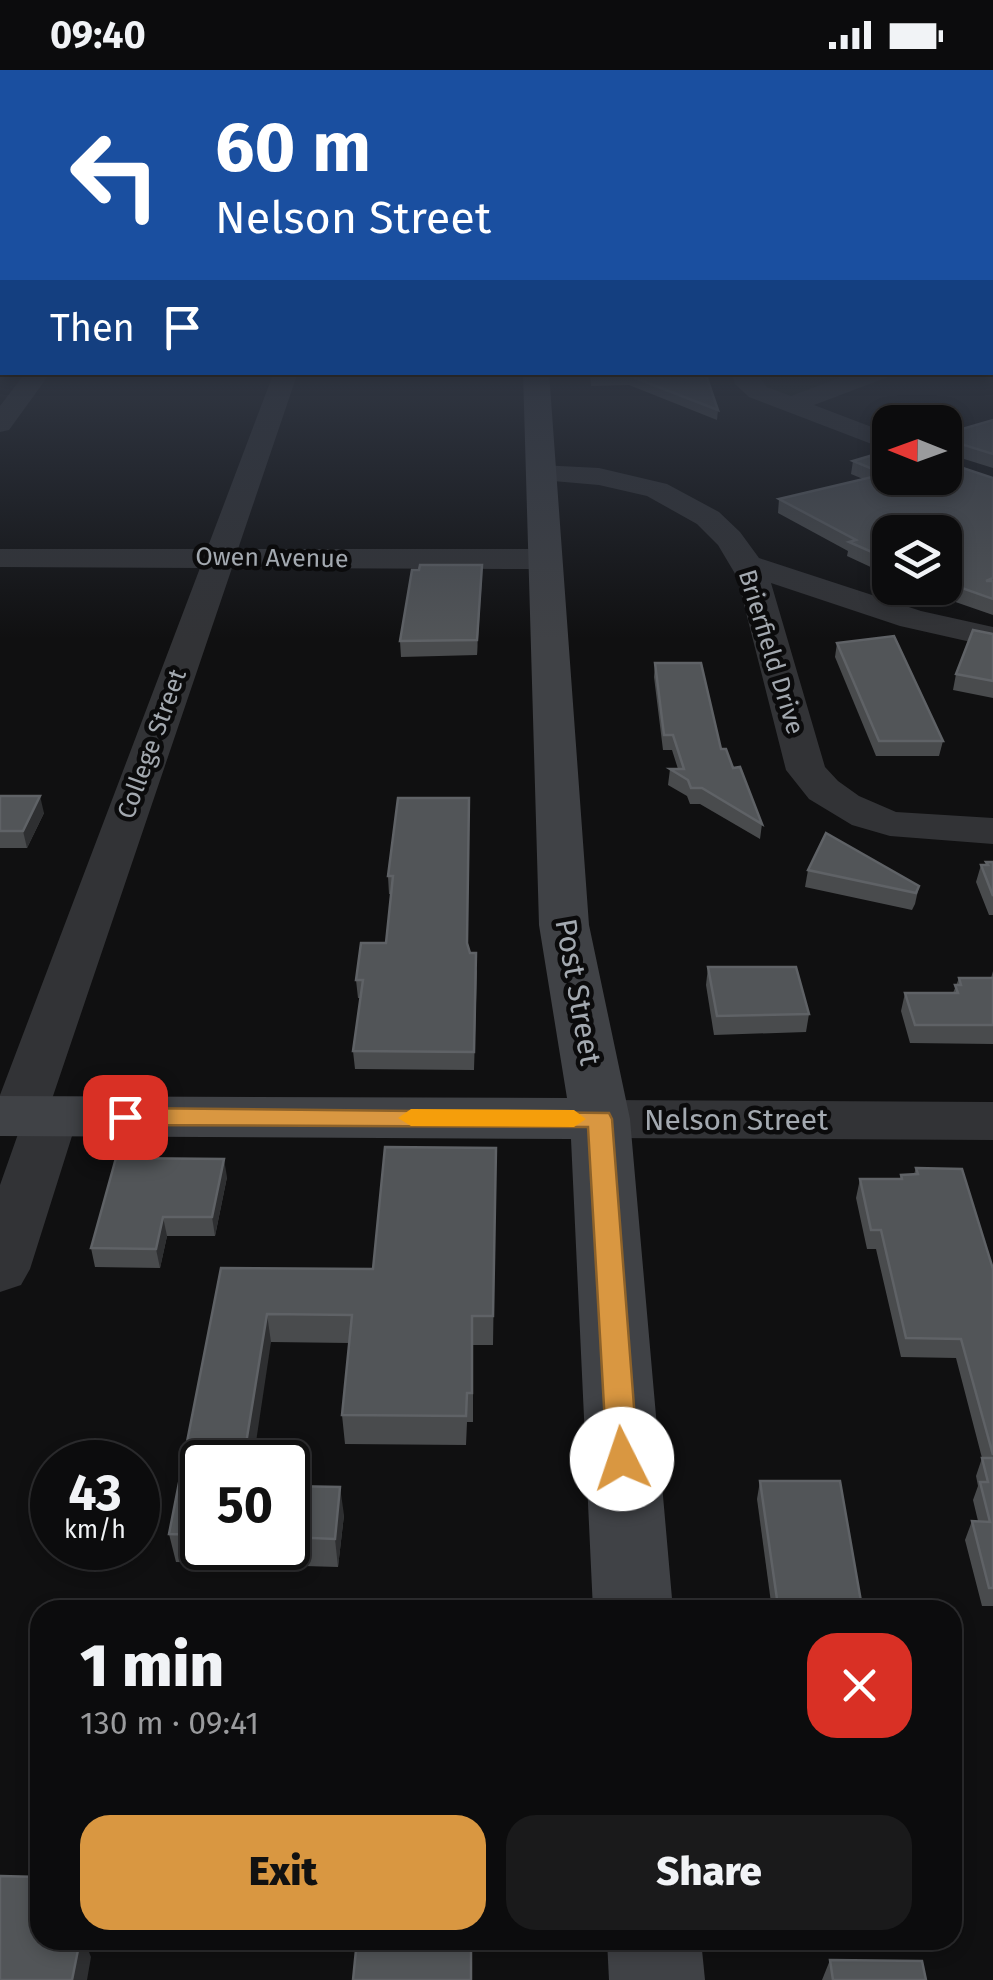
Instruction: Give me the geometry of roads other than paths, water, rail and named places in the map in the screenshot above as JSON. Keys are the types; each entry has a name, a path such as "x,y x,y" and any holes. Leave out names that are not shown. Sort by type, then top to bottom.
{"main road":[{"name":"Post Street","path":"540,461 564,925 600,1119 631,1600"},
{"name":"Nelson Street","path":"23,1116 600,1119"},
{"path":"655,1950 657,1980"}],"street":[{"name":"College Street","path":"0,1269 23,1116 254,461"},
{"name":"Brierfield Drive","path":"540,473 594,474 634,481 706,516 748,565 806,770 822,792 849,810 889,824 931,831 993,831"},
{"name":"Owen Avenue","path":"0,558 544,560"},
{"path":"748,565 912,619 993,637"},
{"name":"Nelson Street","path":"600,1119 993,1121"}]}
